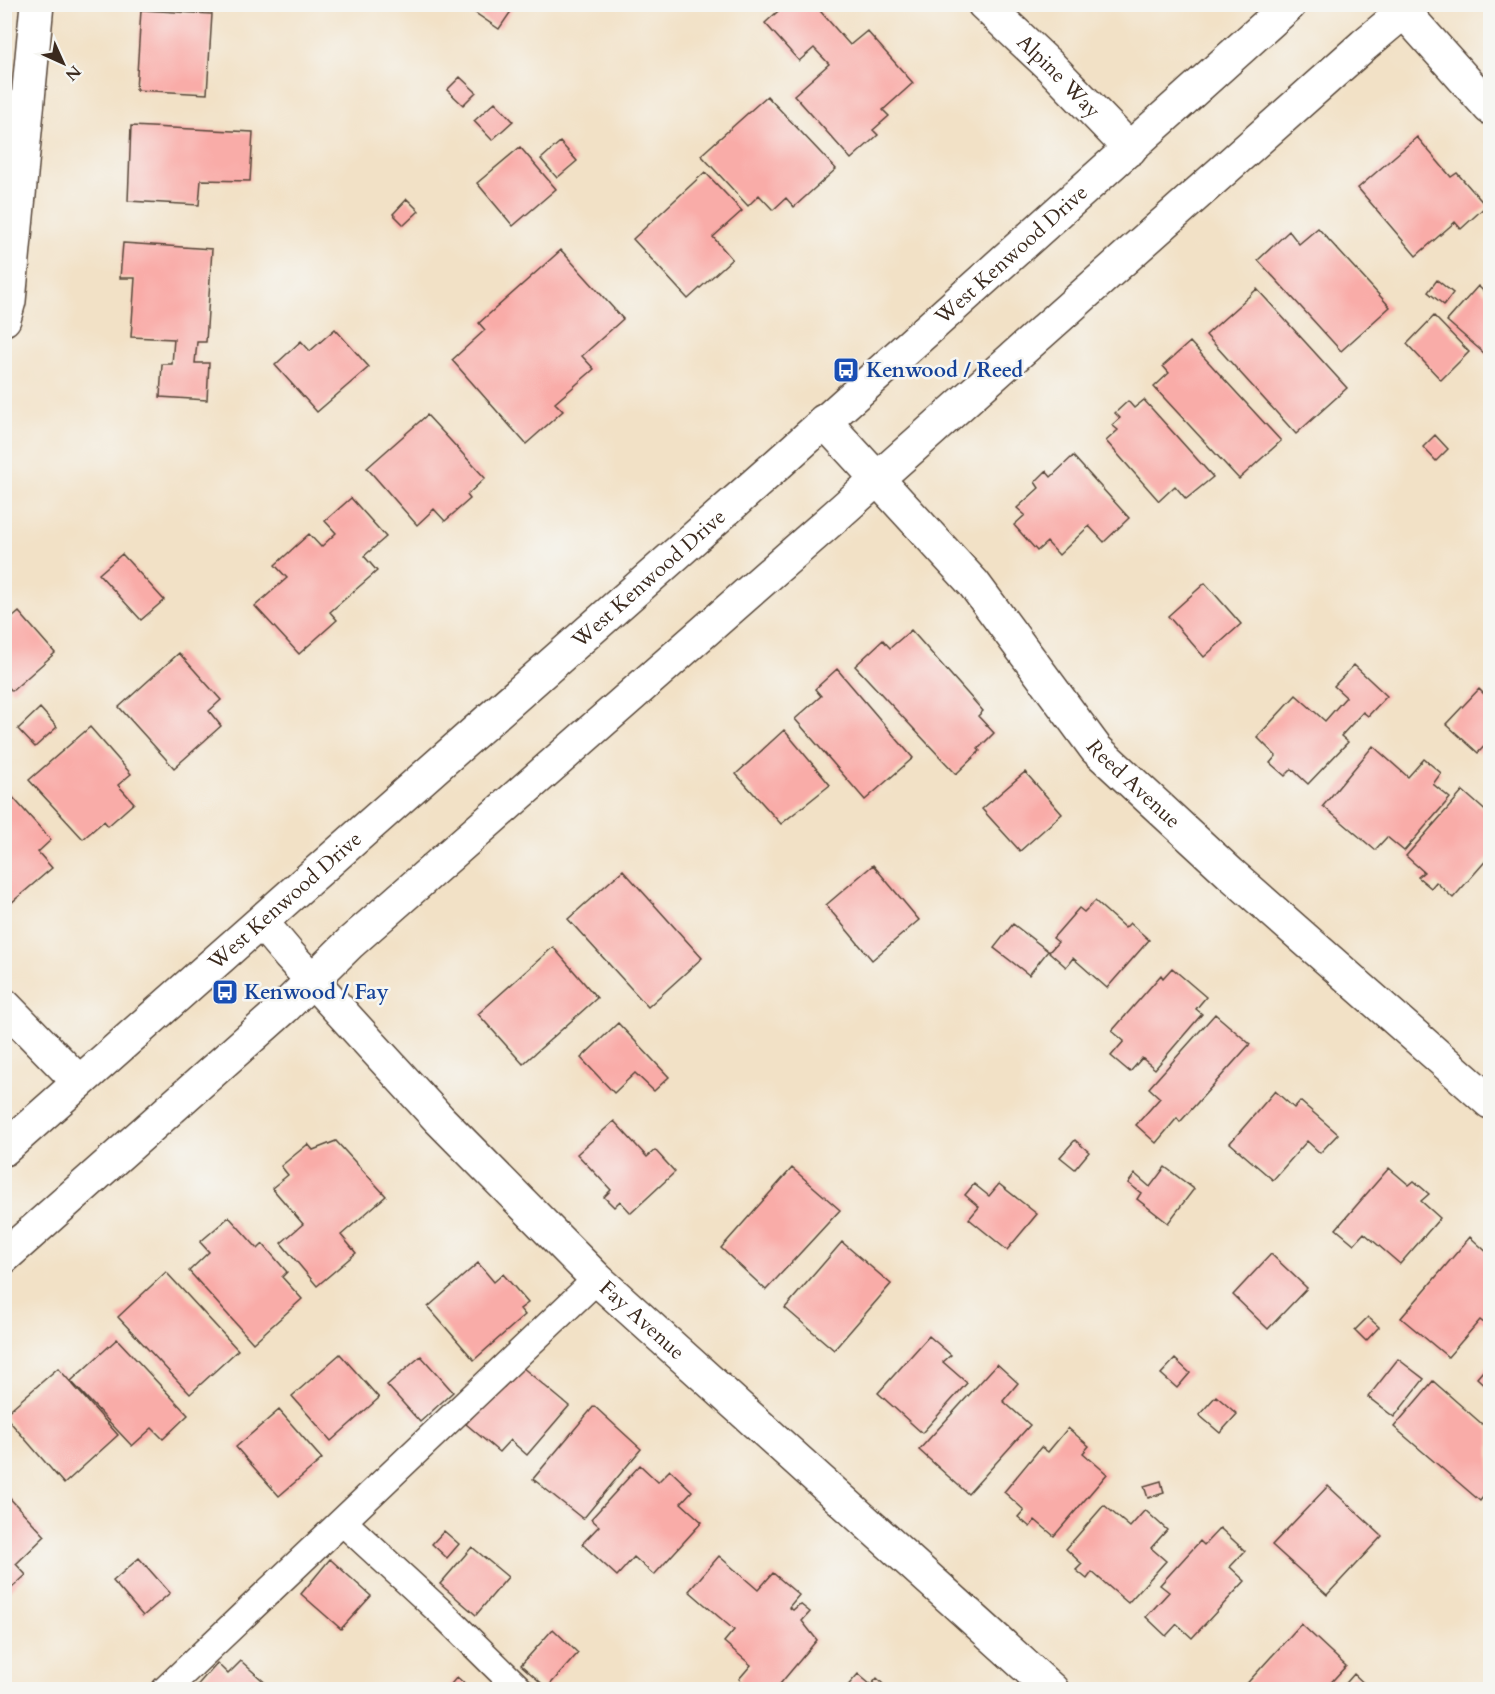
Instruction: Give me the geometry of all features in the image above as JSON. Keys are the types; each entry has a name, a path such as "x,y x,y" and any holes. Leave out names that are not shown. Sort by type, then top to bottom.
{"street":[{"path":"4,319 10,290 37,4"},
{"name":"Alpine Way","path":"984,4 1050,66 1130,148"},
{"name":"West Kenwood Drive","path":"4,1149 262,923 1290,4"},
{"path":"4,1257 284,1008 350,943 876,479 1405,7 1491,108"},
{"name":"Reed Avenue","path":"824,421 974,584 1096,749 1231,874 1491,1102"},
{"name":"Fay Avenue","path":"262,923 439,1119 597,1279 1052,1689"},
{"path":"4,1005 79,1082"}],"lane":[{"path":"165,1689 597,1279"},
{"path":"343,1522 520,1689"}],"building":[{"path":"475,4 516,4 499,29 471,10"},
{"path":"786,4 814,4 850,45 867,31 913,83 883,110 889,116 873,130 878,135 851,159 794,95 829,64 814,48 799,61 765,23"},
{"path":"141,10 212,14 207,94 136,90"},
{"path":"460,77 476,92 463,105 447,90"},
{"path":"767,96 836,169 794,207 786,198 773,210 759,195 748,206 701,155"},
{"path":"495,102 513,121 492,140 474,121"},
{"path":"131,126 253,132 250,181 201,180 199,205 128,201"},
{"path":"1417,137 1451,177 1457,173 1486,206 1461,229 1455,222 1416,256 1358,188"},
{"path":"560,142 577,161 557,178 541,159"},
{"path":"520,147 556,189 513,226 477,183"},
{"path":"705,172 742,211 713,237 732,259 688,299 633,239"},
{"path":"407,199 419,211 404,225 393,214"},
{"path":"1318,228 1390,307 1341,351 1258,260 1289,231 1299,244"},
{"path":"123,243 212,249 206,342 197,342 195,363 209,363 207,400 160,397 162,364 172,364 174,339 131,337 135,278 120,278"},
{"path":"561,250 623,319 582,356 594,369 555,403 563,411 526,444 452,360 485,330 479,323"},
{"path":"1437,280 1453,293 1444,305 1428,292"},
{"path":"1478,286 1490,297 1490,348 1485,354 1447,321"},
{"path":"1257,289 1347,388 1296,434 1206,335"},
{"path":"1434,316 1469,352 1441,380 1407,344"},
{"path":"335,329 369,367 317,412 275,365 301,341 310,351"},
{"path":"1190,342 1281,441 1239,479 1154,387 1169,373 1163,366"},
{"path":"1144,400 1213,477 1186,499 1175,486 1159,501 1106,441 1118,430 1112,425 1120,418 1115,413 1128,401 1134,408"},
{"path":"427,415 485,478 467,495 470,499 445,521 434,509 417,525 367,468"},
{"path":"1435,435 1448,449 1436,461 1423,447"},
{"path":"1073,456 1129,518 1104,542 1089,526 1059,555 1047,542 1037,551 1014,525 1025,515 1017,508 1039,488 1035,482 1046,471 1051,477"},
{"path":"351,498 386,537 364,556 377,571 330,612 337,620 299,654 255,606 287,578 275,565 309,534 321,547 336,533 325,521"},
{"path":"122,554 164,600 141,620 99,574"},
{"path":"1205,583 1241,624 1204,657 1168,616"},
{"path":"19,612 55,653 12,691 4,682 4,625"},
{"path":"911,630 983,711 978,716 994,733 978,749 980,751 956,774 855,666 883,640 890,648"},
{"path":"179,653 221,700 209,711 221,726 174,768 119,707"},
{"path":"1354,665 1387,696 1368,716 1363,712 1341,736 1348,742 1308,784 1292,769 1285,776 1270,763 1276,756 1257,737 1296,695 1325,721 1346,697 1334,686"},
{"path":"837,669 913,758 865,800 795,719 821,696 815,689"},
{"path":"1479,689 1490,700 1490,740 1478,753 1446,724"},
{"path":"40,708 57,727 35,747 18,729"},
{"path":"90,727 131,774 118,785 134,803 108,826 104,821 83,839 29,780"},
{"path":"784,730 830,785 781,824 736,774"},
{"path":"1373,746 1408,777 1424,759 1441,773 1433,784 1450,798 1404,851 1387,837 1375,850 1323,806"},
{"path":"1025,772 1062,814 1020,851 982,809"},
{"path":"1463,791 1490,815 1490,856 1453,898 1436,882 1431,888 1418,877 1424,872 1406,856"},
{"path":"9,793 51,840 38,852 52,868 4,909 4,797"},
{"path":"873,865 919,920 872,960 826,905"},
{"path":"623,870 702,958 648,1007 568,919"},
{"path":"1095,901 1125,928 1130,923 1149,940 1107,988 1073,958 1066,967 1049,952 1058,942 1053,938 1079,908 1084,912"},
{"path":"1013,924 1048,951 1029,975 994,948"},
{"path":"553,947 597,998 523,1064 478,1014"},
{"path":"1172,968 1206,997 1196,1009 1202,1014 1155,1069 1142,1058 1130,1072 1111,1056 1124,1041 1112,1031 1161,975 1163,978"},
{"path":"1215,1014 1250,1044 1180,1122 1177,1118 1156,1143 1136,1125 1160,1098 1149,1088"},
{"path":"618,1023 669,1077 654,1091 635,1073 614,1093 581,1058"},
{"path":"1275,1091 1294,1108 1300,1101 1338,1134 1320,1153 1307,1141 1273,1180 1230,1143"},
{"path":"614,1121 647,1157 655,1150 675,1172 631,1213 620,1201 614,1207 604,1197 611,1190 577,1154"},
{"path":"1075,1140 1089,1152 1075,1169 1060,1157"},
{"path":"336,1141 386,1196 341,1235 356,1253 317,1286 281,1243 303,1224 272,1188 288,1175 281,1166 308,1144 313,1150"},
{"path":"1165,1167 1194,1189 1168,1223 1137,1199 1141,1193 1128,1183 1135,1174 1150,1187"},
{"path":"792,1168 840,1210 766,1290 721,1248"},
{"path":"1389,1168 1409,1185 1414,1181 1429,1194 1421,1201 1440,1218 1400,1264 1364,1233 1354,1244 1336,1229"},
{"path":"974,1184 989,1196 999,1184 1037,1214 1007,1250 969,1219 979,1207 965,1195"},
{"path":"229,1217 258,1249 263,1244 287,1272 282,1277 302,1299 253,1343 189,1271 209,1252 200,1242"},
{"path":"1470,1237 1490,1255 1490,1306 1486,1311 1490,1315 1484,1323 1480,1320 1448,1357 1401,1318"},
{"path":"842,1242 891,1284 834,1350 785,1308"},
{"path":"1271,1254 1307,1288 1268,1329 1233,1295"},
{"path":"478,1263 494,1282 503,1274 528,1303 520,1309 525,1315 474,1360 428,1307"},
{"path":"166,1272 238,1350 190,1394 118,1317"},
{"path":"1368,1317 1379,1327 1366,1341 1355,1330"},
{"path":"929,1336 951,1355 943,1362 967,1383 922,1433 878,1393"},
{"path":"117,1339 188,1415 163,1439 152,1428 132,1446 71,1381"},
{"path":"340,1354 379,1398 331,1441 292,1396"},
{"path":"421,1356 453,1392 420,1422 387,1385"},
{"path":"1175,1359 1190,1373 1177,1388 1161,1374"},
{"path":"1398,1359 1424,1379 1394,1417 1368,1397"},
{"path":"1490,1363 1490,1390 1477,1378"},
{"path":"997,1364 1018,1383 1003,1401 1030,1425 968,1494 919,1450"},
{"path":"522,1367 569,1406 527,1455 510,1440 499,1452 466,1424 500,1384 504,1387"},
{"path":"58,1368 118,1435 64,1484 5,1416"},
{"path":"1433,1381 1490,1431 1490,1488 1480,1501 1394,1427"},
{"path":"1216,1396 1237,1414 1220,1433 1199,1415"},
{"path":"594,1406 641,1449 583,1519 533,1479"},
{"path":"279,1410 322,1459 279,1496 236,1447"},
{"path":"1068,1428 1089,1446 1083,1453 1107,1474 1054,1536 1035,1520 1030,1527 1018,1517 1024,1510 1004,1492 1041,1447 1048,1452"},
{"path":"640,1465 658,1482 670,1470 692,1491 681,1503 702,1522 654,1575 634,1557 617,1576 582,1544 599,1526 591,1519"},
{"path":"1161,1481 1164,1493 1148,1498 1144,1486"},
{"path":"1328,1486 1382,1536 1327,1595 1272,1545"},
{"path":"4,1492 45,1536 16,1564 26,1575 4,1595"},
{"path":"1104,1505 1130,1527 1145,1510 1167,1530 1151,1548 1166,1561 1128,1603 1092,1572 1087,1579 1076,1570 1082,1564 1066,1549"},
{"path":"1220,1528 1245,1551 1230,1567 1245,1581 1192,1638 1177,1624 1166,1636 1146,1617 1169,1592 1160,1585 1200,1541 1204,1545"},
{"path":"444,1531 459,1544 447,1558 432,1544"},
{"path":"472,1547 508,1577 476,1615 440,1584"},
{"path":"719,1556 758,1590 773,1573 799,1595 789,1607 793,1610 800,1604 810,1612 802,1621 817,1640 775,1690 752,1690 739,1679 751,1665 724,1642 734,1630 689,1591"},
{"path":"139,1558 170,1593 143,1616 113,1581"},
{"path":"330,1559 371,1596 341,1629 301,1594"},
{"path":"1301,1624 1346,1666 1324,1690 1241,1690"},
{"path":"553,1629 578,1653 547,1688 521,1665"},
{"path":"241,1661 270,1687 268,1690 193,1690 217,1663 228,1674"},
{"path":"858,1674 871,1685 877,1678 889,1690 844,1690"},
{"path":"1354,1674 1371,1690 1340,1690"},
{"path":"457,1677 472,1690 446,1690"}],"place":[{"name":"Kenwood / Reed","path":"846,370"},
{"name":"Kenwood / Fay","path":"225,992"}]}
